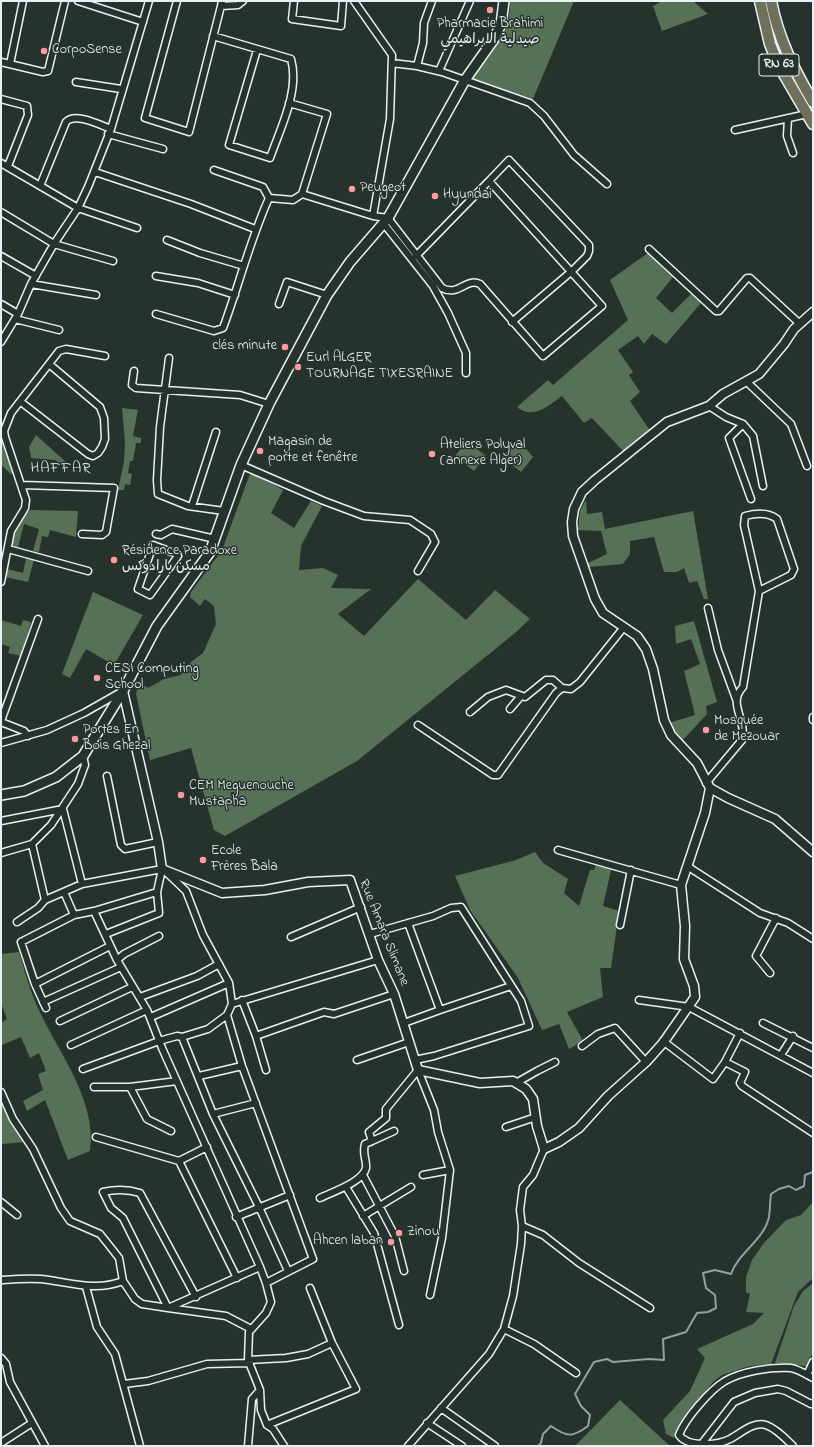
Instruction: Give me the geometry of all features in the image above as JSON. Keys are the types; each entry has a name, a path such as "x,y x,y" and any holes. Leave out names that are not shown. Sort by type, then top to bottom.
{"highway":[{"name":"RN 63","path":"760,1 765,25 776,57 813,124"},
{"name":"RN 63","path":"771,1 778,32 789,59 813,102"}],"main road":[{"path":"1,795 24,791 56,777 83,756 123,691 156,626 210,552 241,465 269,404 327,295 350,262 386,221 465,80 494,39 501,24 504,1"}],"street":[{"path":"10,64 23,1"},
{"path":"1,62 43,72 48,71 65,1"},
{"path":"78,1 143,22"},
{"path":"1,342 17,316 31,284 54,244 78,208 95,172 110,131 149,1"},
{"path":"177,1 145,118 189,132 221,3 238,5 243,1"},
{"path":"294,1 292,19 341,26 343,1"},
{"path":"354,1 390,50 392,55 390,119 373,216"},
{"path":"417,66 423,43 424,23 432,1"},
{"path":"442,72 439,72 470,1"},
{"path":"213,36 291,59 294,70 289,103 270,158 229,145 257,50"},
{"path":"392,63 417,66 442,72 530,103 544,116 574,155 607,184"},
{"path":"76,82 122,89"},
{"path":"1,100 27,106 29,110 8,166"},
{"path":"269,198 293,200 302,194 327,114 289,103"},
{"path":"735,130 807,114"},
{"path":"40,186 66,122 69,119 76,118 163,149"},
{"path":"788,118 787,136 793,153"},
{"path":"416,256 509,160 589,245 587,256 572,271 512,322"},
{"path":"1,163 78,208 137,228"},
{"path":"214,170 263,187 269,198"},
{"path":"95,172 191,204 255,229"},
{"path":"302,194 386,221 442,288 456,291 474,281 480,284 543,356 602,306 572,271 489,181"},
{"path":"156,314 214,331 223,328 235,295 255,229 269,198"},
{"path":"1,212 54,244 113,261"},
{"path":"386,221 433,286 448,313 466,353 466,373"},
{"path":"167,240 200,253 244,266"},
{"path":"649,249 716,312 719,311 747,278 750,278 800,324"},
{"path":"1,256 36,276"},
{"path":"156,276 198,282 235,295"},
{"path":"279,304 287,282 327,295"},
{"path":"31,284 96,295"},
{"path":"1,304 17,316 59,330"},
{"path":"408,1446 489,1354 504,1329 514,1296 522,1226 520,1210 523,1187 532,1175 544,1149 559,1142 579,1128 608,1096 646,1062 689,1007 695,997 694,986 684,959 685,926 680,885 705,813 708,785 698,763 668,730 664,720 653,669 646,649 637,636 603,613 595,599 573,536 572,522 574,509 582,492 667,422 709,406 723,394 747,382 767,366 794,329 813,312"},
{"path":"1,582 11,531 25,508 26,500 4,431 11,414 62,350 105,356"},
{"path":"169,358 166,391 160,427 157,480 158,494 192,506 224,511"},
{"path":"21,402 88,454 93,456 98,453 105,439 104,418 100,406 50,364"},
{"path":"134,371 132,384 136,388 240,395 269,404"},
{"path":"747,382 791,424 807,466"},
{"path":"709,406 726,417 743,424 753,436 763,486"},
{"path":"743,424 729,438 751,499"},
{"path":"192,506 216,432"},
{"path":"241,465 324,501 364,516 410,520 431,534 435,542 418,571"},
{"path":"22,485 114,488 106,532 104,534 82,534"},
{"path":"736,699 737,694 743,687 759,591 744,525 745,516 756,513 772,515 777,519 794,569 791,575 759,591"},
{"path":"156,534 161,536 172,529 215,539"},
{"path":"153,545 177,554 178,556 150,595 138,589 153,545"},
{"path":"8,549 88,571"},
{"path":"708,608 718,650 736,699 744,731 742,740 708,785"},
{"path":"28,736 24,731 17,727 1,721 38,619"},
{"path":"470,712 483,700 495,694 506,690 521,696 530,694 546,680 553,680 562,688 571,689 580,682 624,628"},
{"path":"418,725 493,775 498,774 556,693 562,688"},
{"path":"1,743 47,730 78,716 123,691 158,842 162,869 157,892 159,913 106,934"},
{"path":"510,709 521,696"},
{"path":"1,853 32,844 51,825 63,809 78,784 85,765 83,756"},
{"path":"107,776 121,845 125,848 158,842"},
{"path":"708,785 728,798 775,820 813,852"},
{"path":"1,821 63,809"},
{"path":"63,809 82,884"},
{"path":"32,844 45,900"},
{"path":"558,850 680,885"},
{"path":"687,866 760,913 788,923 813,939"},
{"path":"17,922 38,908 45,900 82,884 162,869"},
{"path":"83,1069 160,1041 177,1036 182,1037 208,1028 227,1015 232,1004 229,983 203,935 186,891 162,869"},
{"name":"Rue Amara Slimane","path":"162,869 222,893 266,890 308,882 350,880 361,906 378,960 394,994 418,1070"},
{"path":"620,925 631,870"},
{"path":"64,892 74,915"},
{"path":"121,967 44,1005 35,984 21,942 74,915 94,911 157,892"},
{"path":"291,937 361,906"},
{"path":"370,934 451,908 461,907 521,1001 528,1026 434,1056 415,1060"},
{"path":"94,911 117,960 132,987 148,1010 177,1081 266,1283 271,1302 266,1313 249,1332 249,1361 260,1390 261,1410 267,1425 273,1429 284,1446"},
{"path":"770,973 756,959 756,956 776,918"},
{"path":"408,923 440,1010"},
{"path":"117,960 124,954 159,936"},
{"path":"35,984 110,946"},
{"path":"232,1004 378,960"},
{"path":"140,997 197,976 219,964"},
{"path":"151,1017 229,983"},
{"path":"404,1023 511,986"},
{"path":"60,1021 132,987"},
{"path":"256,1036 324,1012 334,1014 394,994"},
{"path":"242,1000 256,1036 266,1070"},
{"path":"639,1000 689,1007 813,1073"},
{"path":"71,1045 148,1010"},
{"path":"227,1015 242,1066 314,1259 266,1283"},
{"path":"763,1023 792,1036 813,1048"},
{"path":"582,1046 598,1034 615,1028 646,1062"},
{"path":"663,1041 713,1079 725,1062 740,1033"},
{"path":"781,1055 792,1036"},
{"path":"182,1037 214,1114 288,1271"},
{"path":"357,1060 409,1042"},
{"path":"516,1083 555,1062"},
{"path":"725,1062 744,1072 740,1083 742,1086 813,1133"},
{"path":"199,1076 242,1066"},
{"path":"418,1070 480,1083 513,1081 526,1089 533,1099 537,1126 544,1149"},
{"path":"372,1141 369,1132 386,1118 386,1109 418,1070"},
{"path":"418,1070 434,1110 438,1132 450,1170 442,1238 430,1295"},
{"path":"94,1087 130,1087 177,1081"},
{"path":"130,1087 147,1119 170,1131"},
{"path":"1,1092 13,1119 33,1149 61,1208 70,1221 100,1234 119,1258 123,1281 135,1299 142,1304 226,1316 251,1329"},
{"path":"214,1114 256,1103"},
{"path":"506,1127 536,1116"},
{"path":"320,1198 346,1186 363,1175 366,1167 363,1152 365,1144 394,1131"},
{"path":"96,1137 179,1161 207,1147"},
{"path":"179,1161 237,1278"},
{"path":"423,1175 450,1170"},
{"path":"363,1175 395,1236 404,1271"},
{"path":"346,1186 374,1233 399,1325"},
{"path":"364,1216 411,1188"},
{"path":"168,1308 123,1218 111,1208 103,1192 117,1189 140,1193 196,1297"},
{"path":"236,1217 290,1195"},
{"path":"1,1202 17,1215"},
{"path":"522,1226 542,1235 579,1263 650,1308"},
{"path":"168,1308 260,1268"},
{"path":"1,1280 22,1278 41,1279 80,1284 86,1287 123,1281"},
{"path":"86,1287 97,1328 116,1354 140,1446"},
{"path":"267,1425 356,1389 332,1343 310,1288"},
{"path":"504,1329 534,1344 576,1373"},
{"path":"124,1384 148,1381 207,1364 286,1358 308,1354 332,1343"},
{"path":"1,1358 6,1364 10,1382 44,1446"},
{"path":"794,1446 776,1431 766,1426 758,1425 728,1440 700,1446 687,1444 679,1435 682,1428 709,1394 724,1381 754,1371 792,1368 810,1377 813,1362"},
{"path":"700,1446 734,1402 756,1393 778,1389 786,1391 811,1404 813,1403"},
{"path":"248,1446 252,1399 260,1390"},
{"path":"441,1408 495,1446"},
{"path":"1,1443 6,1438 32,1423"},
{"path":"427,1423 462,1446"}],"green space":[{"path":"510,1 574,1 533,99 471,78 492,52 503,34 507,24"},
{"path":"662,1 693,1 708,14 662,31 653,6"},
{"path":"648,253 673,277 656,298 672,313 691,294 701,303 666,344 652,334 644,344 638,336 618,350 633,372 629,375 640,392 630,401 651,432 624,452 592,418 584,423 562,396 546,407 535,412 523,411 517,407 548,380 553,385 628,320 610,280"},
{"path":"122,408 138,410 133,436 141,438 141,443 136,443 133,461 130,461 128,473 132,474 130,485 125,484 124,490 118,490 124,462 125,443"},
{"path":"36,435 67,463 57,462 56,460 31,458 29,447"},
{"path":"1,437 4,439 16,472 11,474 1,465"},
{"path":"518,439 533,457 521,472 502,457"},
{"path":"467,441 486,456 474,471 455,456"},
{"path":"251,471 283,490 271,513 294,528 311,501 322,506 301,546 299,570 323,568 338,575 331,588 371,589 338,614 364,636 418,579 466,620 495,590 530,619 515,633 357,761 225,836 214,830 191,748 150,760 136,694 139,683 148,688 164,679 181,675 187,665 203,653 216,624 214,606 205,599 200,606 190,597 191,592 222,550"},
{"path":"586,500 587,514 602,512 605,529 693,511 708,599 704,599 697,581 689,583 684,568 677,572 664,572 654,537 630,541 630,554 623,564 589,567 588,563 607,554 601,531 578,530 580,511"},
{"path":"31,510 78,511 76,537 50,530 48,537 42,536 39,552 33,551 39,529 24,524 18,547 12,545 19,521"},
{"path":"26,559 34,560 28,582 5,577 7,569 23,573"},
{"path":"93,592 143,615 114,665 86,649 70,678 62,674"},
{"path":"1,620 21,626 23,620 31,622 21,656 8,653 10,647 1,644"},
{"path":"694,621 717,702 706,706 707,714 682,741 674,733 669,723 695,715 684,671 700,664 691,639 676,644 675,626"},
{"path":"535,852 543,863 568,879 564,893 579,906 590,870 594,870 597,862 612,866 603,906 619,911 611,968 600,968 603,997 567,1012 583,1041 569,1049 559,1024 542,1030 518,978 470,910 455,876 516,860"},
{"path":"19,952 34,999 81,1092 87,1112 91,1131 90,1151 68,1160 45,1100 27,1111 23,1101 43,1090 38,1074 46,1071 39,1053 30,1058 21,1037 2,1045 1,1043 1,1023 7,1019 1,1003 1,954"},
{"path":"1,1095 27,1142 1,1144"},
{"path":"813,1202 813,1278 798,1292 771,1364 750,1366 722,1375 713,1382 677,1428 674,1438 666,1434 663,1420 690,1391 705,1358 697,1349 753,1324 764,1313 746,1312 750,1294 746,1292 746,1277 752,1260 764,1243 786,1220 801,1215"},
{"path":"813,1283 813,1352 806,1366 775,1363 794,1306 803,1291"},
{"path":"620,1400 670,1446 575,1446"}],"waterway":[{"path":"538,1446 541,1443 543,1434 551,1426 570,1435 578,1433 588,1426 590,1415 581,1406 575,1394 594,1362 607,1359 613,1362 649,1359 664,1360 663,1339 686,1332 697,1313 708,1312 716,1308 715,1295 706,1288 703,1273 715,1270 731,1274 739,1259 762,1233 769,1217 771,1194 779,1189 789,1186 796,1190 804,1186 805,1175 813,1172"}],"place":[{"name":"Pharmacie Brahimi صيدلية الابراهيمي","path":"490,10"},
{"name":"CorpoSense","path":"44,51"},
{"name":"Peugeot","path":"352,189"},
{"name":"Hyundai","path":"435,196"},
{"name":"clés minute","path":"285,347"},
{"name":"Eurl ALGER TOURNAGE TIXESRAINE","path":"298,367"},
{"name":"Magasin de porte et fenêtre","path":"260,451"},
{"name":"Ateliers Polyval (annexe Alger)","path":"432,454"},
{"name":"Résidence Paradoxe مسكن بارادوكس","path":"114,560"},
{"name":"CESI Computing School","path":"97,678"},
{"name":"Mosquée de Mezouar","path":"706,730"},
{"name":"Portes En Bois Ghezal","path":"75,739"},
{"name":"CEM Meguenouche Mustapha","path":"181,795"},
{"name":"Ecole Frères Bala","path":"203,860"},
{"name":"Zinou","path":"399,1233"},
{"name":"Ahcen laban","path":"391,1242"}],"district":[{"name":"HAFFAR","path":"61,470"}]}
